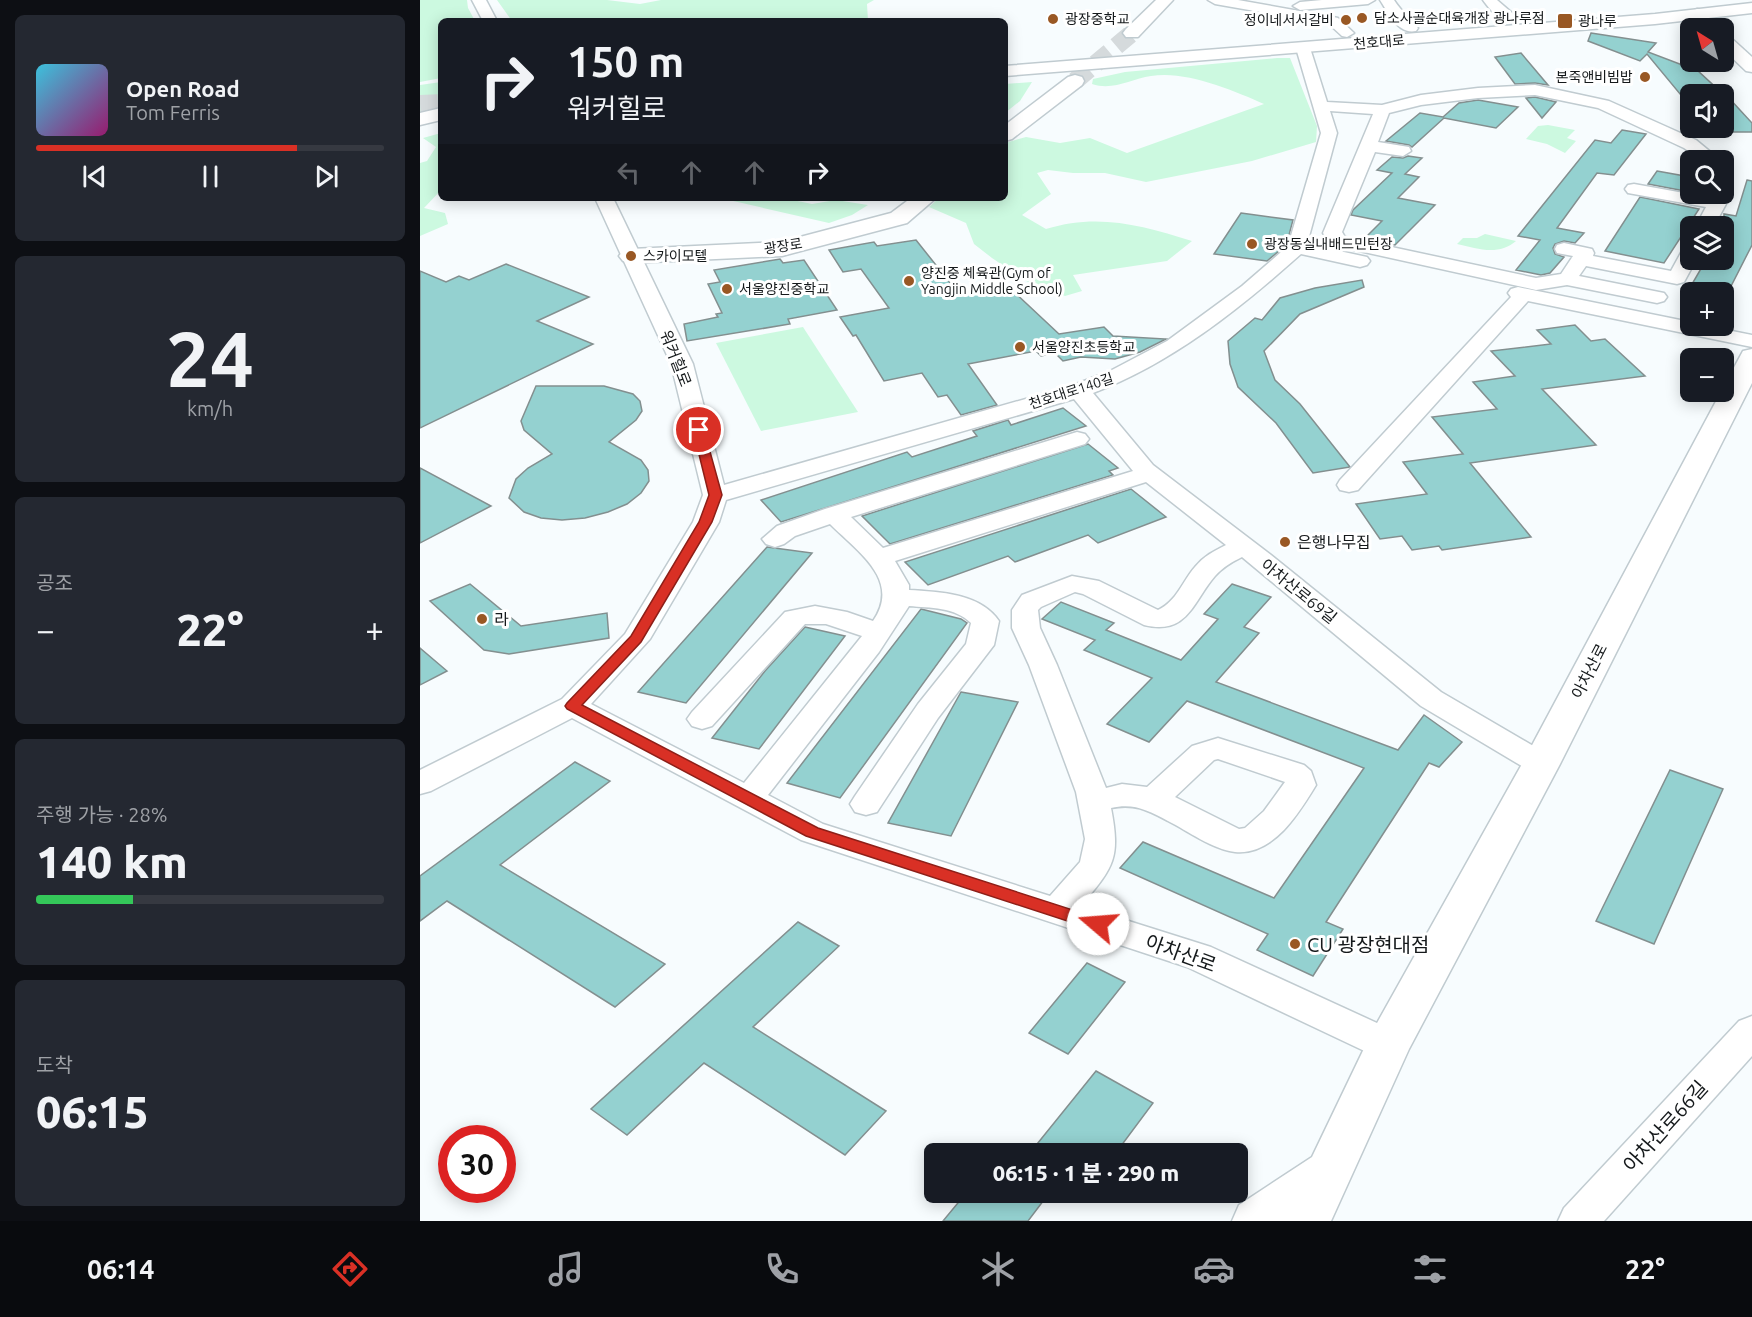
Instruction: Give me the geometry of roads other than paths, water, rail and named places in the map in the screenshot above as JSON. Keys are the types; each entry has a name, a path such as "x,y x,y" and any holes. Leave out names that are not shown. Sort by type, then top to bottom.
{"main road":[{"path":"1132,33 1165,0"},
{"name":"천호대로","path":"1008,60 1105,58 1303,48 1688,6 1710,0"},
{"path":"1688,6 1700,18"},
{"name":"천호대로","path":"1008,71 1105,58 1347,33 1512,19 1688,6 1752,8"},
{"path":"1734,50 1752,67"},
{"path":"1031,52 1105,58"},
{"path":"1008,77 1105,58"},
{"path":"1008,133 1075,81"},
{"path":"420,119 438,116"},
{"name":"광장로","path":"631,256 783,249 900,218 921,201"},
{"name":"아차산로","path":"1305,1221 1331,1171 1388,1045 1541,764 1752,357"},
{"path":"1257,1221 1331,1171"}],"street":[{"path":"479,0 488,18"},
{"path":"1215,0 1333,21 1347,33"},
{"path":"1269,8 1368,0"},
{"path":"1387,0 1399,19 1411,28"},
{"path":"1490,0 1498,10 1512,19"},
{"path":"1303,48 1329,133 1297,248 1752,341"},
{"path":"1321,106 1382,110 1421,100 1479,93 1534,90 1579,103 1603,104 1699,150"},
{"path":"1382,110 1370,146 1347,194 1332,234 1339,242 1536,284 1567,279 1657,297"},
{"path":"1370,146 1403,151"},
{"path":"1634,189 1717,204 1710,216"},
{"name":"워커힐로","path":"605,201 682,364 715,495"},
{"name":"천호대로140길","path":"715,495 1079,391 1118,376 1174,345 1249,290 1297,248"},
{"path":"1564,249 1585,253 1567,279"},
{"path":"1581,259 1677,278 1681,270"},
{"path":"1349,485 1524,294"},
{"name":"아차산로69길","path":"1079,391 1150,473 1244,546 1431,699 1541,764"},
{"path":"775,539 786,531 834,514 1077,439"},
{"path":"878,558 1150,473"},
{"path":"420,783 572,706 636,639 706,522 715,495"},
{"path":"748,799 896,607 896,585 878,558 834,514"},
{"path":"1057,911 1095,866 1101,839 1094,801 1043,665 1026,628 1025,610 1031,601 1072,584 1090,587 1154,619 1167,618 1184,604 1203,572 1218,559 1244,546"},
{"path":"866,804 928,711 980,645 985,621 978,613 963,607 933,600 896,597"},
{"path":"702,719 795,618 806,613 819,614 879,632"},
{"name":"아차산로","path":"572,706 812,832 1199,957 1388,1045"},
{"path":"1094,801 1122,795 1136,795 1152,800"},
{"name":"아차산로66길","path":"1578,1221 1752,1031"}],"tunnel":[{"path":"1075,81 1132,33"},
{"path":"420,104 438,103"}],"place":[{"name":"담소사골순대육개장 광나루점","path":"1362,18"},
{"name":"광장중학교","path":"1053,19"},
{"name":"정이네서서갈비","path":"1346,20"},
{"name":"광나루","path":"1565,21"},
{"name":"본죽앤비빔밥","path":"1645,77"},
{"name":"광장동실내배드민턴장","path":"1252,244"},
{"name":"스카이모텔","path":"631,256"},
{"name":"양진중 체육관(Gym of Yangjin Middle School)","path":"909,281"},
{"name":"서울양진중학교","path":"727,289"},
{"name":"서울양진초등학교","path":"1020,347"},
{"name":"은행나무집","path":"1285,542"},
{"name":"라","path":"482,619"},
{"name":"CU 광장현대점","path":"1295,944"}]}
